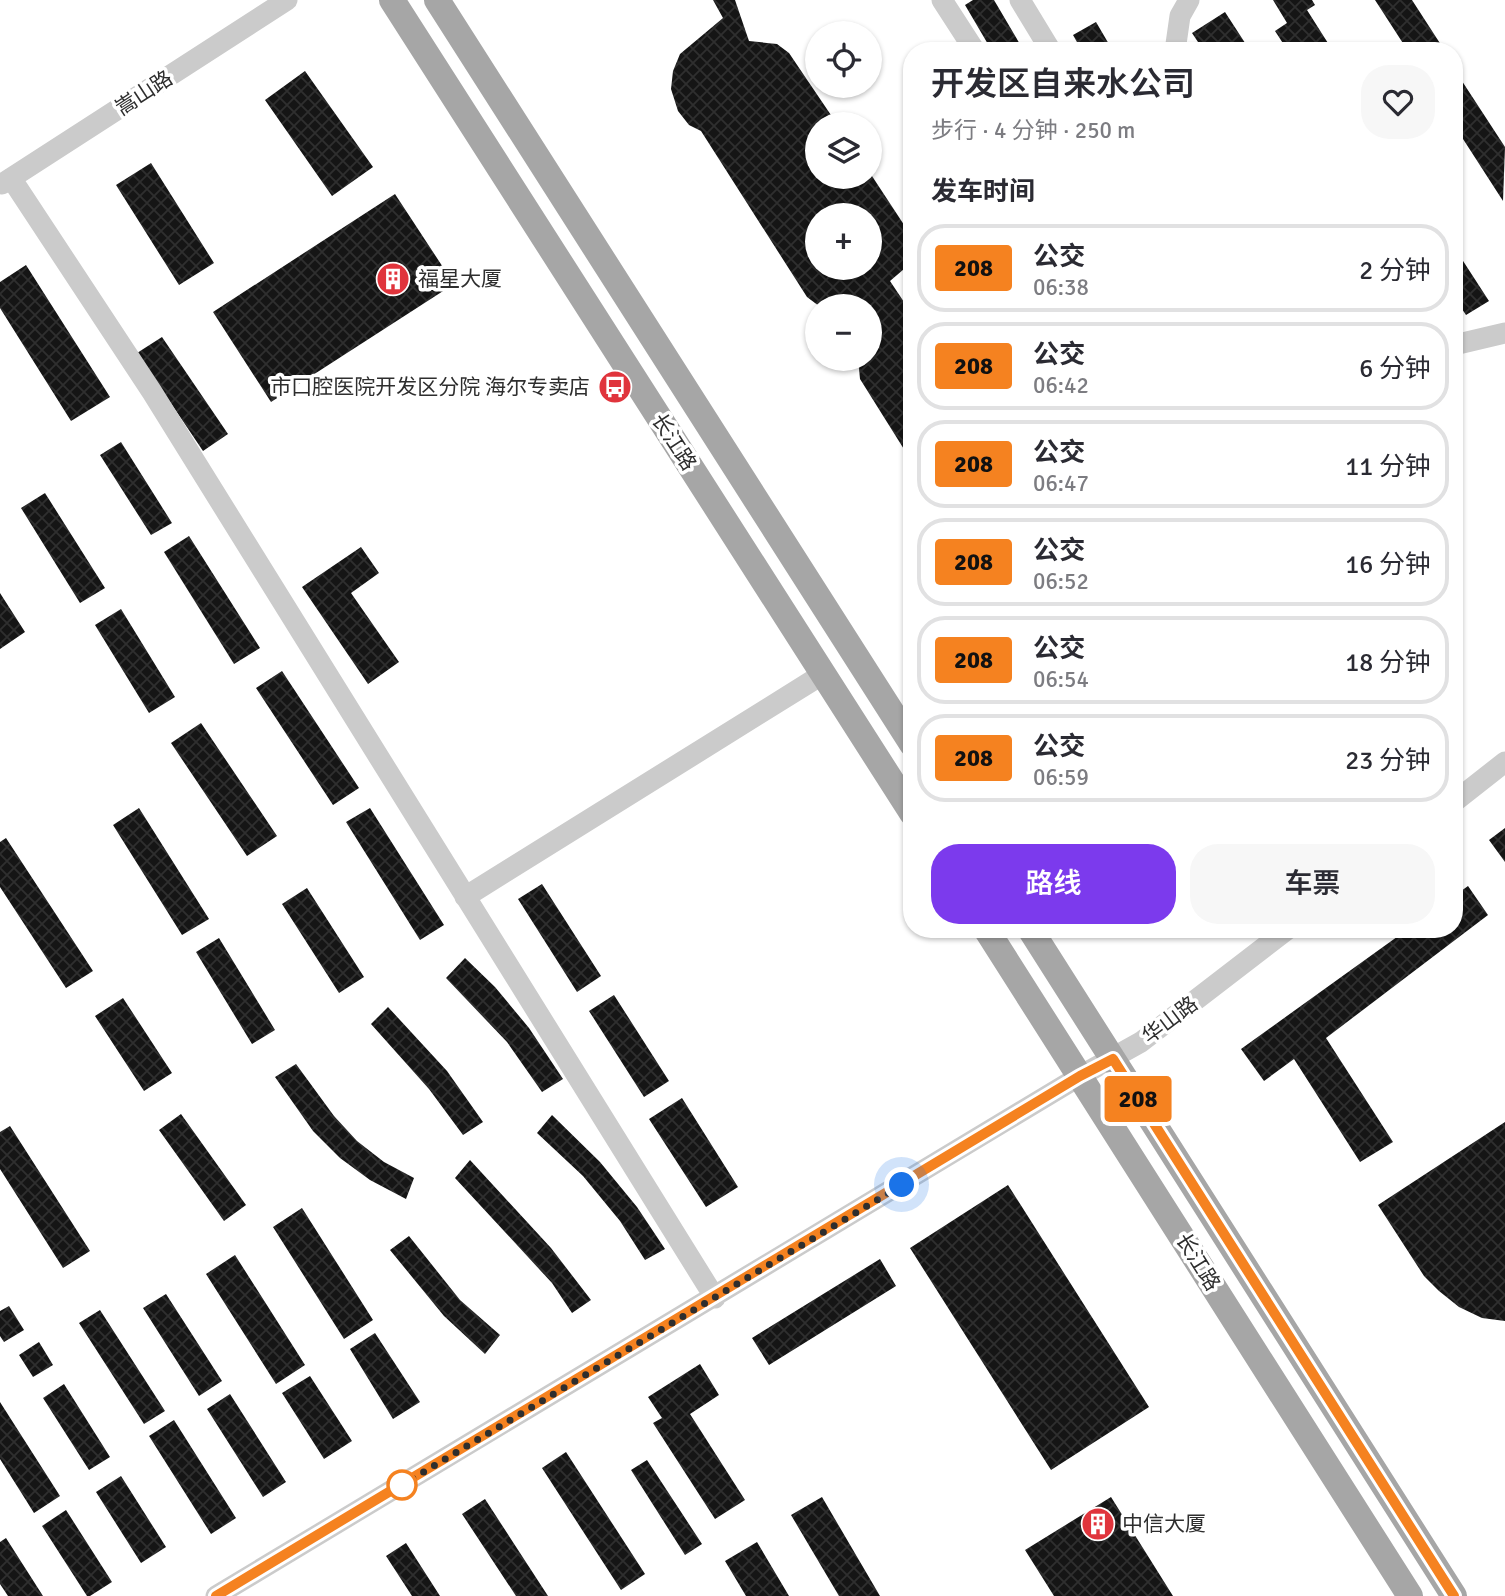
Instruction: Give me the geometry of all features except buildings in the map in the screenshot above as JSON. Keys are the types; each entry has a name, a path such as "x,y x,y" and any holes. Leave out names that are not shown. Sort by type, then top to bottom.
{"main road":[{"name":"长江路","path":"391,0 903,799"},
{"name":"长江路","path":"437,0 903,730"},
{"name":"长江路","path":"992,938 1410,1596"},
{"name":"长江路","path":"1036,938 1454,1596"}],"street":[{"name":"嵩山路","path":"6,181 288,0"},
{"path":"942,0 969,42"},
{"path":"1020,0 1046,42"},
{"path":"1176,42 1180,16 1189,0"},
{"path":"6,181 152,392 715,1298"},
{"path":"1463,343 1505,333"},
{"path":"465,897 822,674"},
{"path":"1463,795 1505,762"},
{"name":"华山路","path":"216,1596 1080,1076 1141,1042 1276,938"}],"bus line":[{"name":"208","path":"216,1596 1080,1076 1113,1059 1454,1596"}],"place":[{"name":"福星大厦","path":"393,279"},
{"name":"市口腔医院开发区分院 海尔专卖店","path":"615,387"},
{"name":"中信大厦","path":"1098,1524"}],"route":[{"path":"402,1485 902,1185"}]}
